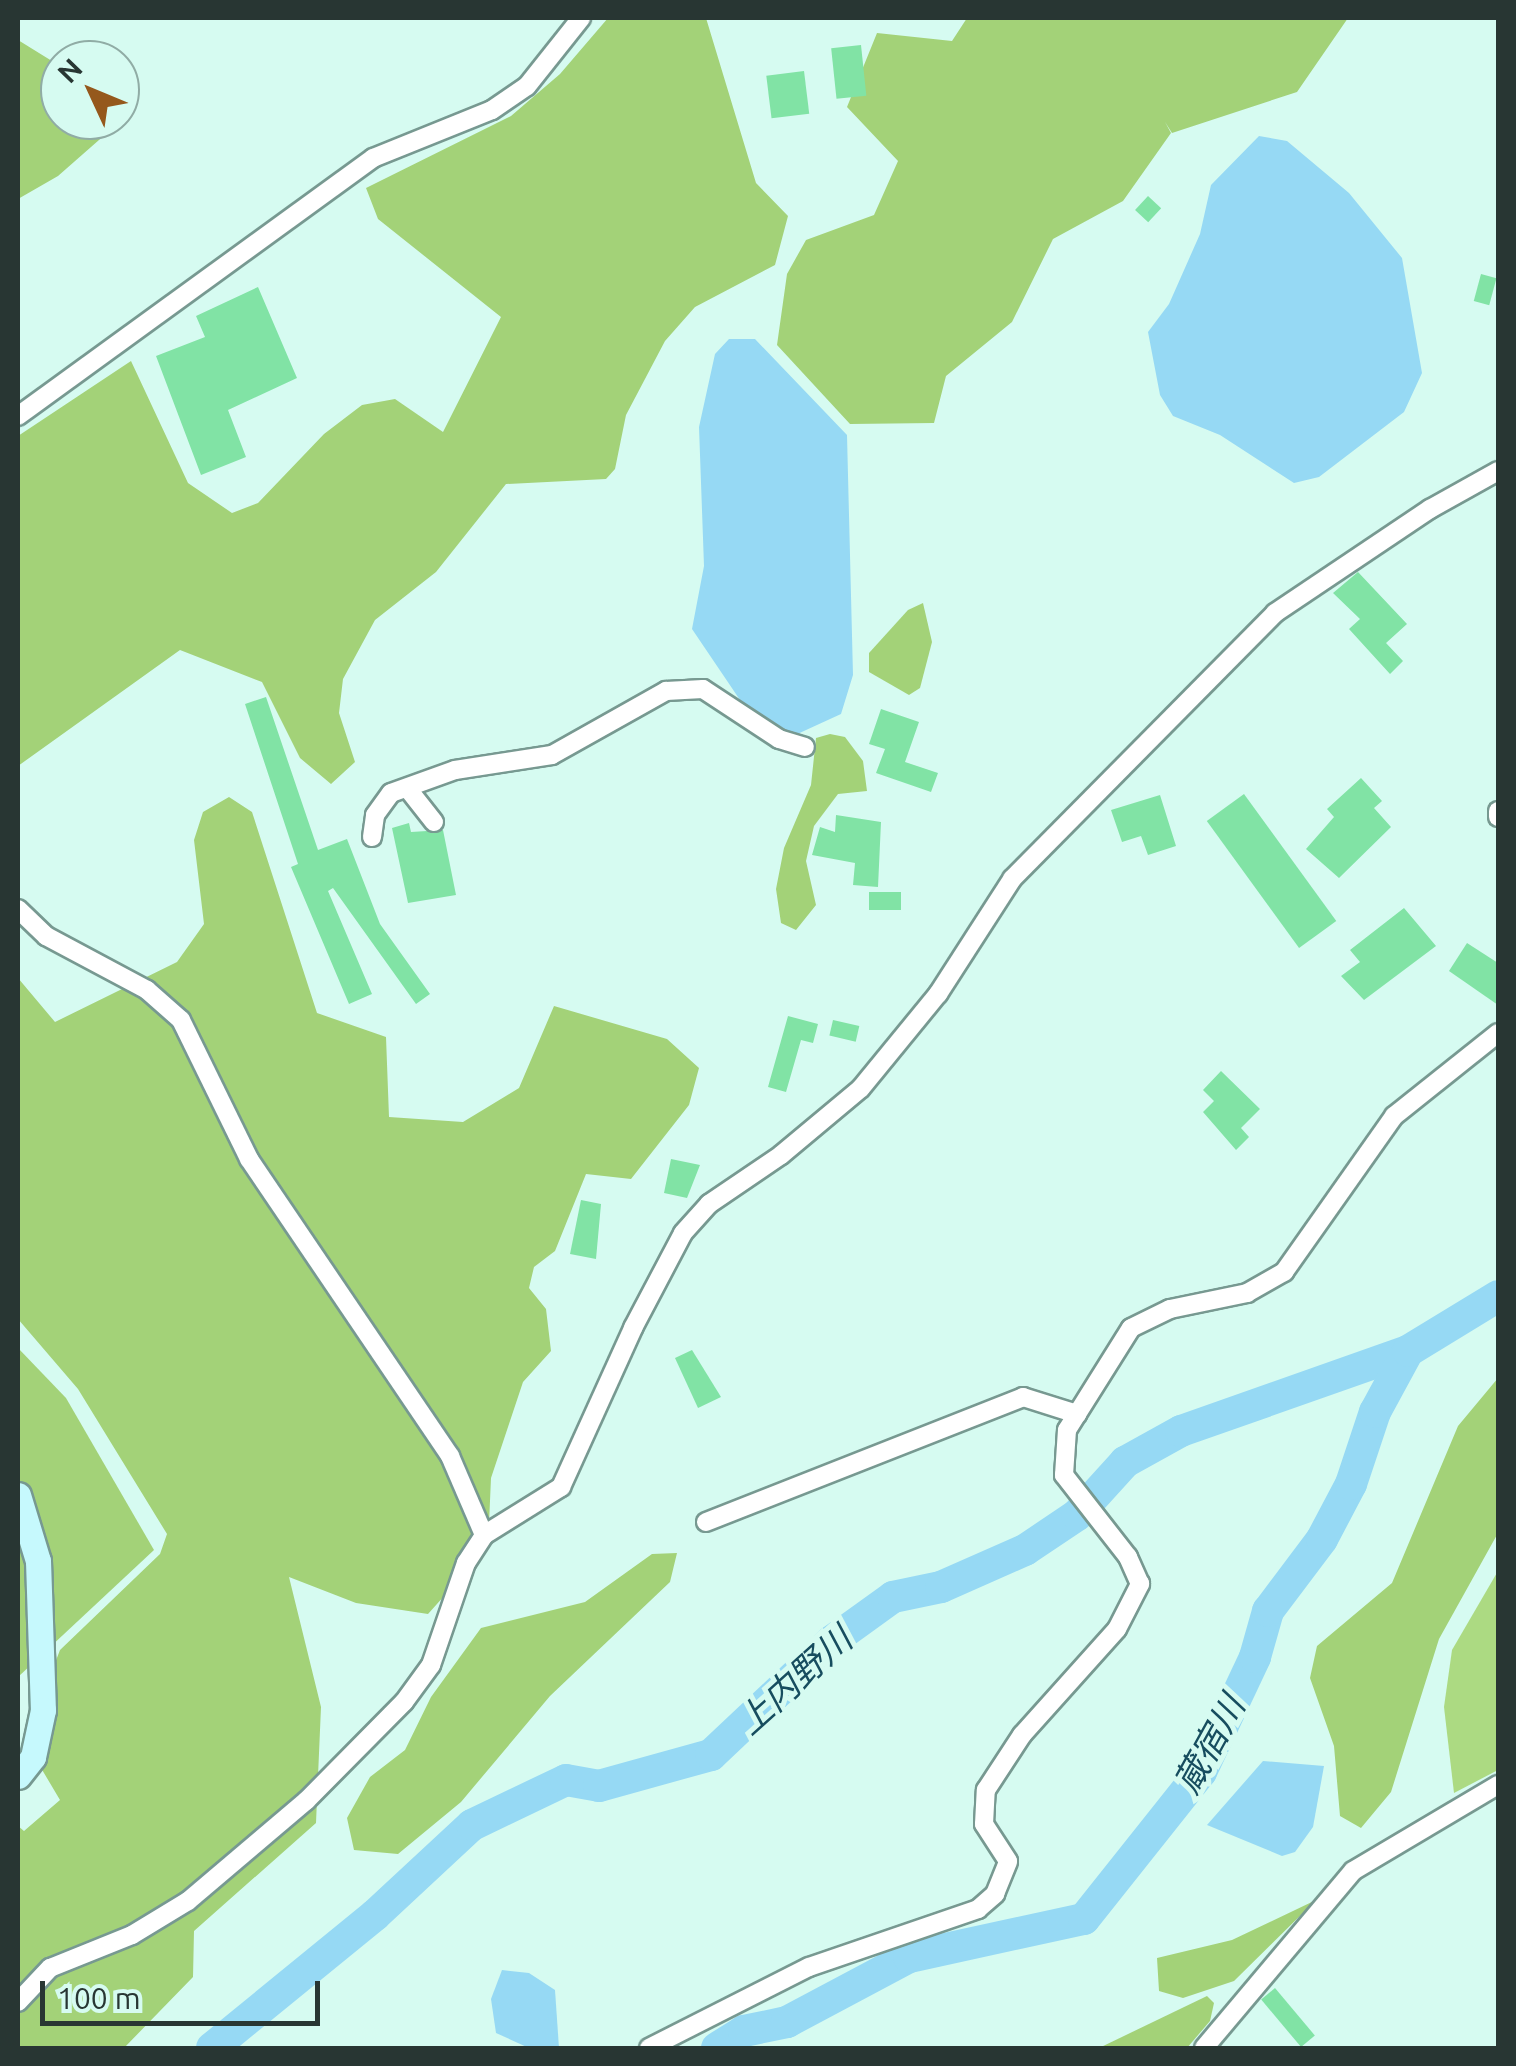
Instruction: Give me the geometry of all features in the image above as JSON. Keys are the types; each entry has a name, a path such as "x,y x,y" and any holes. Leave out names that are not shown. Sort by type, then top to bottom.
{"street":[{"path":"18,416 373,158 492,110 527,86 581,18"},
{"path":"18,2002 50,1968 132,1936 188,1901 306,1802 404,1702 430,1664 466,1562 484,1536 561,1487 683,1233 736,1180 781,1155 861,1088 938,994 1012,879 1275,613 1430,509 1498,471"},
{"path":"372,836 380,804 408,788 454,770 552,755 642,702 687,688 703,689 779,739 805,746"},
{"path":"408,788 434,822"},
{"path":"18,909 46,936 146,990 180,1020 248,1158 450,1456 484,1536"},
{"path":"649,2048 808,1967 978,1910 994,1894 1008,1861 984,1824 986,1790 1022,1735 1117,1629 1140,1584 1128,1557 1064,1475 1066,1430 1144,1319 1247,1293 1284,1272 1394,1116 1498,1033"},
{"path":"706,1522 1023,1397 1077,1414"},
{"path":"18,1495 38,1562 42,1710 33,1757 18,1776"},
{"path":"1204,2048 1353,1871 1498,1785"}],"green space":[{"path":"608,18 706,18 756,183 788,216 775,265 695,307 665,341 626,415 615,469 606,479 506,484 436,572 375,620 343,679 339,713 355,762 331,784 300,758 262,682 180,650 18,766 18,436 131,361 188,483 232,513 258,503 324,434 362,405 395,399 443,432 501,317 378,219 366,188 511,116 560,74"},
{"path":"967,18 1348,18 1297,92 1172,133 1165,122 1171,133 1123,201 1053,239 1012,322 946,376 934,423 850,424 777,345 787,274 806,240 874,215 898,161 847,107 877,33 952,41"},
{"path":"18,40 40,54 40,140 99,140 58,176 18,199"},
{"path":"923,603 932,642 920,688 909,695 869,672 869,653 908,610"},
{"path":"830,734 845,737 863,761 867,791 838,794 814,826 806,861 816,905 796,930 781,923 776,889 784,848 811,785 816,738"},
{"path":"229,797 252,812 317,1013 386,1037 389,1117 463,1122 519,1088 554,1006 667,1039 699,1068 689,1105 631,1179 586,1174 555,1251 534,1267 529,1288 546,1309 551,1351 523,1382 491,1478 488,1547 428,1614 356,1603 289,1577 321,1707 316,1823 194,1931 193,1977 124,2048 18,2048 18,1826 24,1831 60,1800 25,1741 60,1650 160,1554 167,1534 78,1389 18,1319 18,978 55,1022 177,962 204,924 194,840 203,812"},
{"path":"18,1348 66,1398 154,1550 18,1677"},
{"path":"1498,1378 1498,1533 1439,1639 1391,1792 1361,1828 1340,1816 1334,1746 1310,1678 1317,1646 1392,1583 1458,1426"},
{"path":"677,1553 670,1582 550,1696 461,1802 398,1854 354,1850 347,1818 370,1777 405,1750 431,1697 481,1628 585,1602 652,1554"},
{"path":"1498,1571 1498,1770 1454,1793 1444,1707 1452,1650"},
{"path":"1316,1900 1234,1981 1183,1998 1159,1991 1157,1958 1232,1940"},
{"path":"1207,1996 1214,2003 1210,2021 1187,2048 1099,2048"}],"water":[{"path":"1259,136 1287,141 1349,193 1402,258 1422,373 1404,412 1319,477 1294,483 1220,435 1173,416 1160,395 1148,332 1169,304 1200,234 1211,185"},
{"path":"729,339 755,339 847,435 853,675 841,714 793,736 740,700 692,629 704,566 699,427 715,354"},
{"path":"1263,1761 1324,1766 1313,1827 1295,1852 1282,1856 1207,1825"},
{"path":"502,1970 529,1973 555,1990 559,2048 529,2048 496,2033 491,1999"}],"building":[{"path":"861,45 866,96 836,99 831,48"},
{"path":"804,71 809,114 772,118 766,76"},
{"path":"1148,196 1161,208 1148,222 1135,210"},
{"path":"1481,274 1496,278 1489,305 1474,301"},
{"path":"258,287 297,378 228,410 246,457 201,475 156,356 205,337 196,316"},
{"path":"1358,572 1407,624 1386,643 1403,661 1390,674 1349,629 1360,619 1333,593"},
{"path":"266,697 318,850 347,839 380,924 430,994 416,1004 333,888 328,891 372,994 349,1004 291,867 298,864 245,704"},
{"path":"881,709 919,722 905,762 938,773 931,792 876,773 885,749 869,744"},
{"path":"1361,778 1382,801 1374,808 1391,827 1339,878 1306,849 1334,817 1327,809"},
{"path":"1244,794 1336,921 1299,948 1207,821"},
{"path":"1160,795 1176,846 1148,855 1141,836 1122,842 1111,810"},
{"path":"836,815 881,822 878,887 853,885 855,863 812,855 820,827 835,832"},
{"path":"409,823 411,832 443,830 456,895 408,903 392,828"},
{"path":"869,892 901,892 901,910 869,910"},
{"path":"1404,908 1436,946 1364,1000 1341,976 1360,962 1350,950"},
{"path":"1467,943 1498,963 1498,1005 1449,971"},
{"path":"788,1016 818,1024 813,1043 801,1040 786,1092 768,1087"},
{"path":"833,1020 859,1026 856,1042 829,1036"},
{"path":"1221,1071 1260,1109 1241,1128 1249,1137 1236,1150 1203,1112 1214,1101 1203,1090"},
{"path":"671,1159 700,1165 687,1198 664,1193"},
{"path":"581,1200 601,1204 596,1259 570,1254"},
{"path":"692,1350 721,1397 698,1408 675,1358"},
{"path":"1275,1988 1315,2035 1301,2047 1261,2000"}],"waterway":[{"name":"蔵宿川","path":"717,2048 744,2031 787,2022 909,1957 1084,1919 1201,1772 1255,1657 1268,1611 1322,1539 1351,1484 1375,1412 1408,1351 1498,1296"},
{"name":"上内野川","path":"212,2048 375,1915 472,1825 566,1780 599,1786 711,1755 832,1641 893,1597 941,1587 1025,1550 1077,1515 1125,1462 1181,1431 1408,1351"}]}
